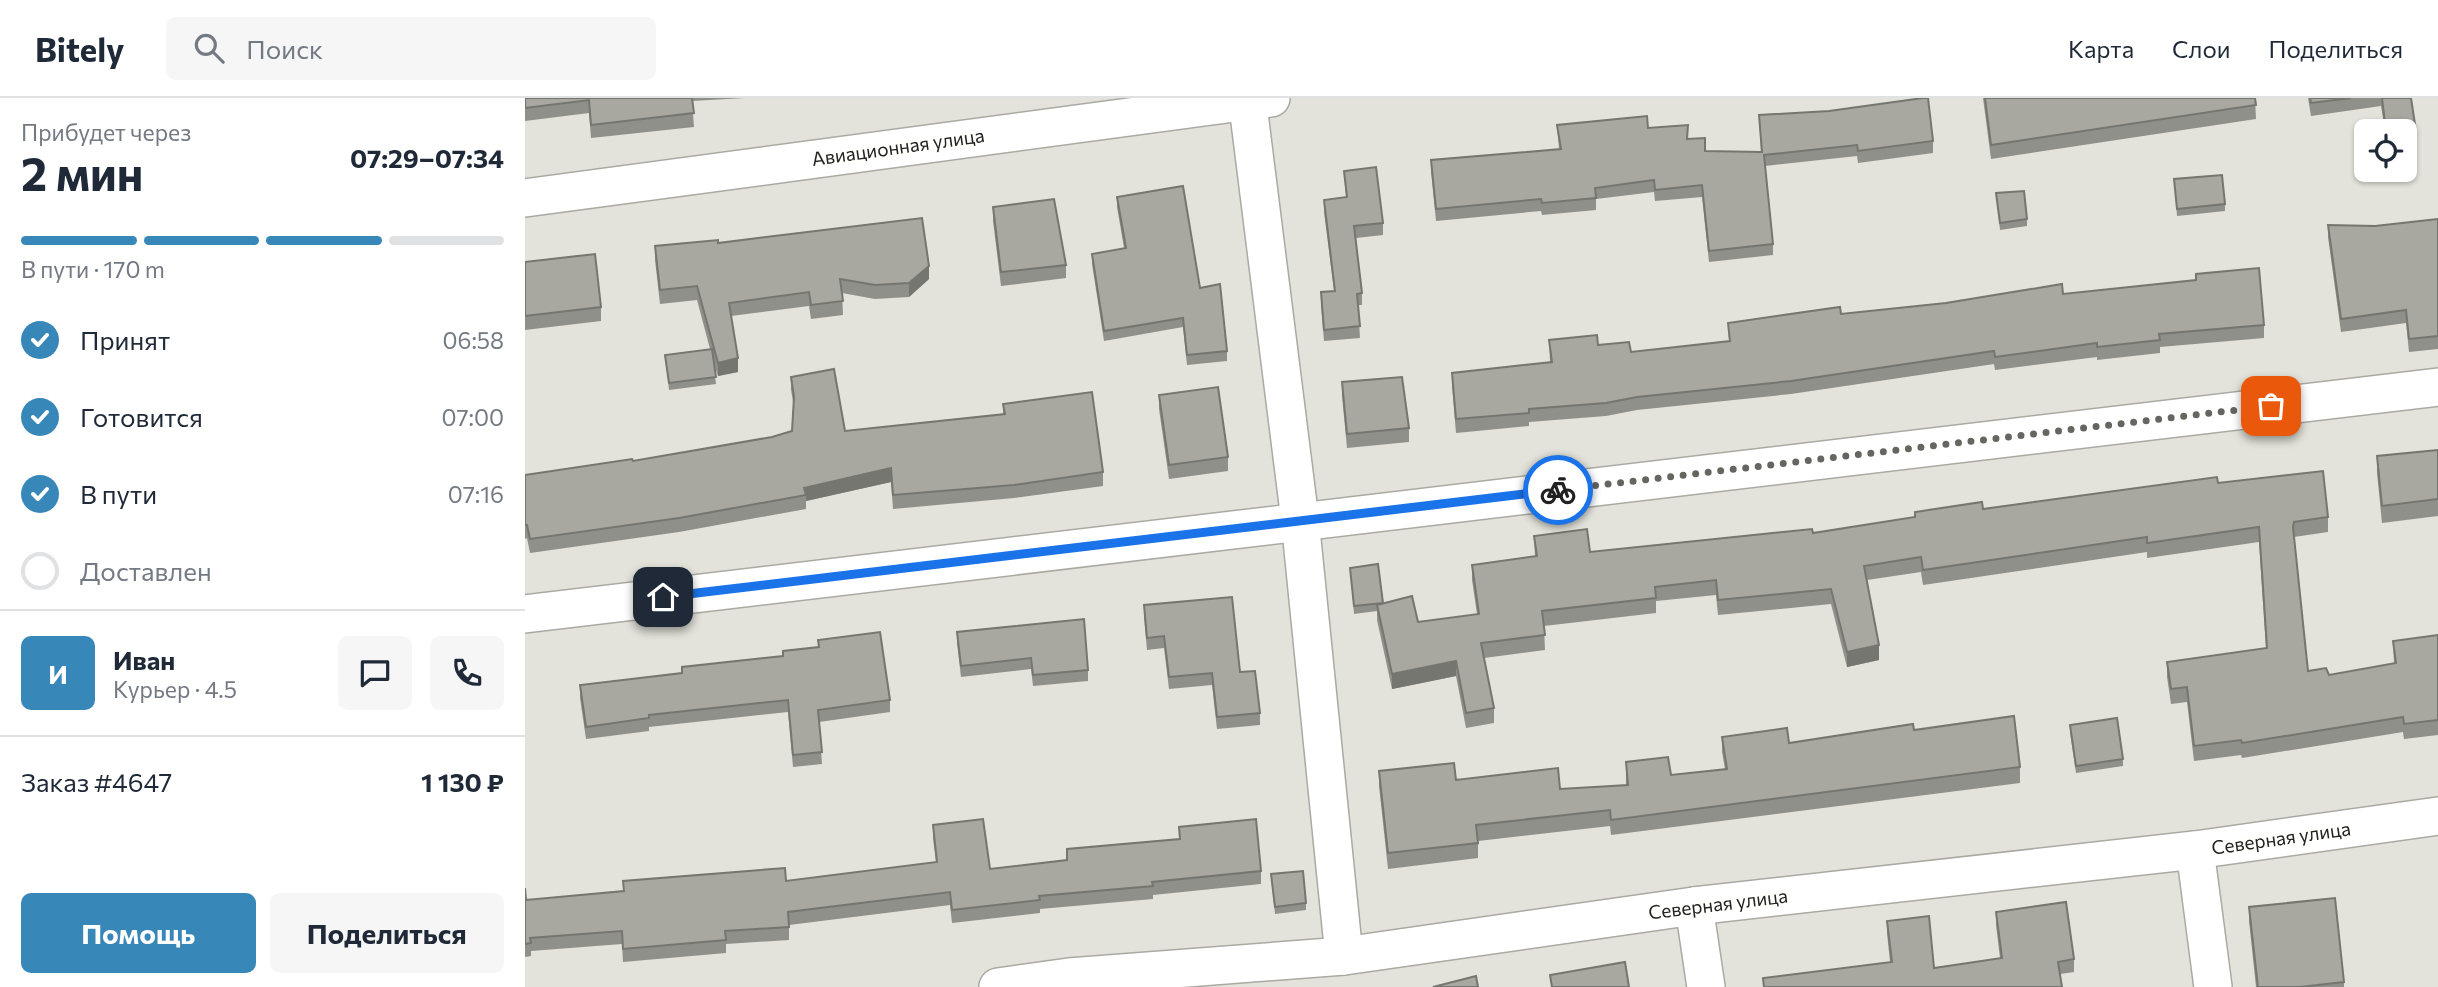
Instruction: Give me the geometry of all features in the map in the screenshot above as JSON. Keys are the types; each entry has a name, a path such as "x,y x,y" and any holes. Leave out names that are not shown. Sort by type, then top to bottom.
{"street":[{"name":"Авиационная улица","path":"525,198 1255,99"},
{"path":"1255,99 1344,956"},
{"path":"525,614 2438,387"},
{"name":"Северная улица","path":"998,987 1344,956 1694,906 2195,850 2438,816"},
{"path":"2195,850 2213,987"},
{"path":"1694,906 1706,987"}],"building":[{"path":"525,98 692,98 694,113 591,125 589,100 525,108"},
{"path":"1928,98 1933,141 1858,151 1857,145 1764,155 1773,244 1709,251 1702,185 1655,190 1654,180 1595,188 1596,198 1542,203 1541,199 1436,209 1431,160 1561,149 1557,125 1647,116 1648,128 1688,125 1687,139 1705,138 1705,151 1762,152 1759,115 1829,111"},
{"path":"1985,98 2255,98 2256,105 1991,145"},
{"path":"2310,98 2351,98 2311,103"},
{"path":"2382,98 2411,98 2414,119 2385,119"},
{"path":"1376,167 1383,223 1354,226 1362,293 1357,294 1360,326 1324,330 1321,292 1335,291 1324,200 1347,197 1344,171"},
{"path":"2222,175 2225,204 2177,209 2174,179"},
{"path":"1183,186 1200,288 1220,284 1227,351 1187,355 1183,318 1104,331 1092,254 1126,248 1117,197"},
{"path":"2024,191 2027,219 2000,223 1996,193"},
{"path":"1054,199 1066,265 1001,272 993,207"},
{"path":"922,218 929,266 909,283 875,285 840,279 843,301 811,305 809,292 729,303 738,358 718,363 697,286 660,290 655,246 718,240 718,243"},
{"path":"2438,219 2438,336 2409,339 2406,310 2341,319 2328,225 2375,226"},
{"path":"595,254 601,307 525,316 525,262"},
{"path":"2259,268 2264,325 2159,334 2160,340 2097,347 2097,343 1995,357 1994,351 1791,381 1637,397 1606,403 1529,409 1529,413 1456,419 1452,373 1552,362 1549,340 1597,335 1598,345 1629,342 1631,352 1730,341 1728,323 1840,307 1841,314 1946,303 2062,284 2063,294 2196,280 2196,274"},
{"path":"712,349 716,377 669,383 665,355"},
{"path":"834,369 845,431 1005,414 1003,404 1092,392 1103,472 1014,485 893,495 891,468 804,488 806,495 679,518 530,539 525,525 525,475 632,459 633,461 772,437 792,431 794,397 791,377"},
{"path":"1402,377 1409,428 1347,434 1342,382"},
{"path":"1218,387 1228,457 1169,465 1159,395"},
{"path":"2438,450 2438,499 2382,506 2377,456"},
{"path":"2323,471 2328,517 2294,522 2293,527 2308,671 2326,668 2329,675 2396,663 2393,641 2438,635 2438,720 2404,724 2403,717 2242,743 2241,740 2194,746 2187,687 2171,689 2167,662 2267,648 2259,527 2147,543 2147,537 1923,570 1921,557 1864,566 1879,645 1847,652 1831,589 1718,600 1716,580 1655,587 1656,598 1542,611 1545,635 1481,643 1494,708 1466,713 1456,661 1392,674 1377,605 1412,596 1418,622 1479,614 1472,565 1537,556 1534,536 1587,529 1590,552 1812,529 1813,533 1915,517 1915,512 1982,502 1983,509 2217,477 2218,483"},
{"path":"1378,564 1383,603 1354,606 1350,568"},
{"path":"1232,597 1240,672 1255,671 1260,713 1217,717 1212,673 1169,677 1164,636 1147,638 1144,605"},
{"path":"1084,619 1088,670 1033,675 1031,658 961,666 957,632"},
{"path":"880,632 890,700 818,710 822,752 793,755 788,700 649,715 649,718 586,727 580,685 682,673 682,667 783,656 783,651 819,647 818,640"},
{"path":"2014,716 2020,767 1611,820 1610,810 1476,825 1478,843 1388,853 1379,771 1454,763 1456,780 1558,768 1560,789 1628,785 1626,762 1668,757 1671,775 1727,769 1722,737 1787,728 1789,743 1913,724 1914,730"},
{"path":"2117,718 2123,759 2076,766 2070,725"},
{"path":"983,819 990,869 1067,860 1067,849 1180,839 1179,827 1256,819 1261,871 1152,882 1153,886 1039,896 1040,900 952,910 950,892 788,912 789,927 725,931 726,940 623,949 622,931 530,938 531,943 525,944 525,888 526,900 624,891 623,881 785,868 786,881 937,862 933,825"},
{"path":"1303,871 1306,903 1275,907 1271,874"},
{"path":"2335,898 2344,982 2300,987 2258,987 2249,907"},
{"path":"2066,902 2074,959 2058,962 2062,987 1764,987 1763,978 1892,962 1887,921 1929,916 1934,968 2002,958 1996,912"},
{"path":"1625,962 1629,987 1552,987 1550,975"},
{"path":"1476,976 1478,987 1433,987"}],"way so far":[{"path":"1558,490 2271,406"}],"route":[{"path":"663,597 1558,490"}]}
